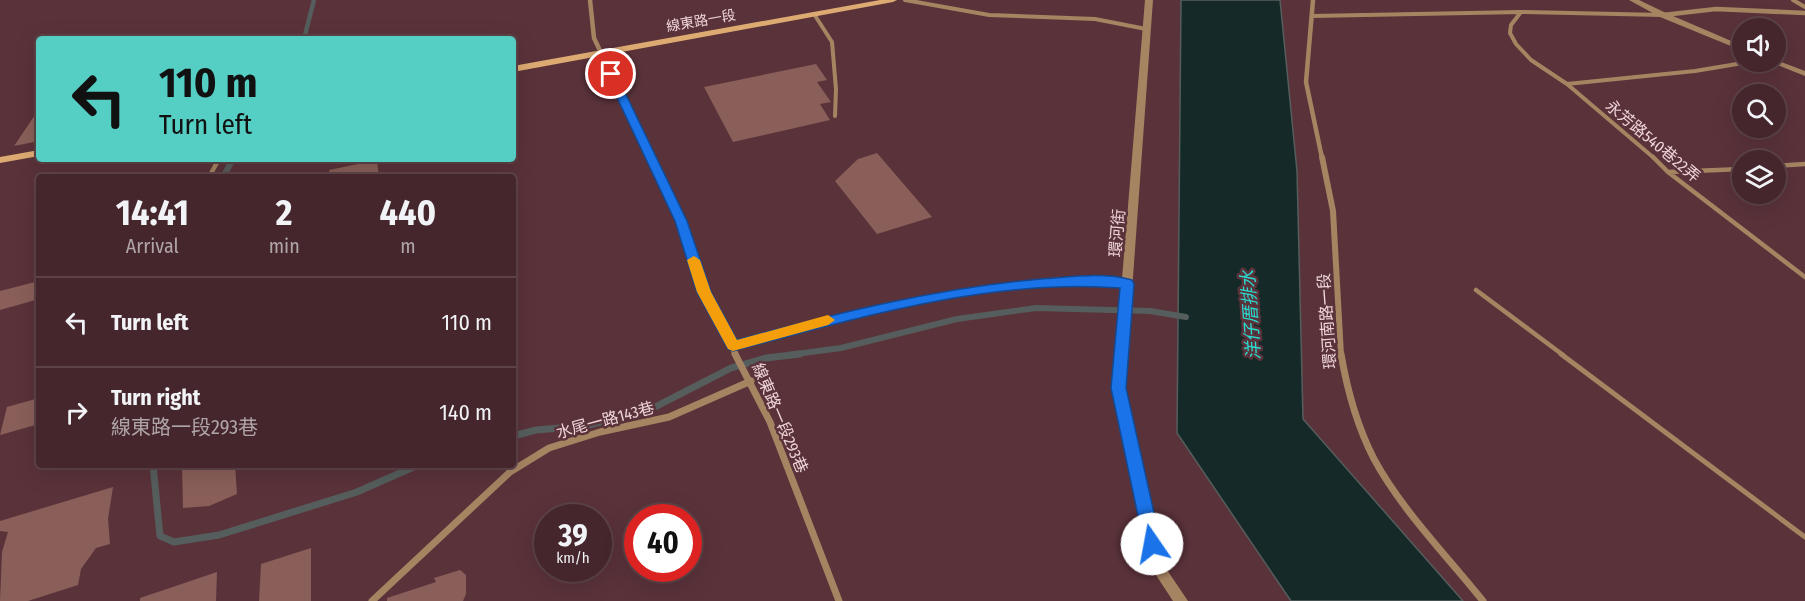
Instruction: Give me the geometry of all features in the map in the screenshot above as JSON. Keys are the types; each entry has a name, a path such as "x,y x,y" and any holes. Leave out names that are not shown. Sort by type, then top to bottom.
{"main road":[{"name":"線東路一段","path":"516,68 887,0"},
{"path":"0,160 36,154"}],"street":[{"name":"線東路一段293巷","path":"590,0 594,38 681,221 704,292 770,422 839,601"},
{"name":"環河街","path":"1149,0 1119,388 1157,566 1181,601"},
{"name":"環河南路一段","path":"1313,0 1306,82 1333,211 1339,344 1346,382 1361,429 1374,459 1402,501 1483,601"},
{"path":"1633,0 1732,44"},
{"path":"1663,15 1676,12 1739,10 1805,13"},
{"path":"1786,67 1805,74"},
{"name":"水尾一路143巷","path":"372,601 510,472 549,448 600,432 669,417 751,381"}],"lane":[{"path":"905,0 989,15 1095,20 1148,29"},
{"path":"1793,0 1805,7"},
{"path":"1312,16 1521,12 1663,15"},
{"name":"永芳路540巷22弄","path":"1521,12 1511,26 1510,33 1516,44 1531,60 1567,84 1641,146 1668,172 1805,277"},
{"path":"814,14 832,42 836,89 835,116"},
{"path":"1567,84 1695,71 1732,65"},
{"path":"1786,165 1805,164"},
{"path":"1668,172 1732,169"},
{"path":"733,346 866,310 949,295 1010,286 1083,280 1128,284"},
{"path":"1476,290 1805,537"}],"water":[{"name":"洋仔厝排水","path":"1181,0 1280,0 1297,171 1303,419 1463,601 1291,601 1177,433"}],"building":[{"path":"816,64 827,80 817,82 831,102 820,104 830,120 733,142 704,87"},
{"path":"36,113 36,142 14,146"},
{"path":"877,153 932,217 877,234 835,181 858,159"},
{"path":"377,162 379,174 330,174 329,170"},
{"path":"36,282 36,300 0,310 0,291"},
{"path":"36,399 36,425 0,435 7,407"},
{"path":"182,468 235,468 237,494 209,506 183,508"},
{"path":"113,487 108,519 110,544 96,548 81,569 78,585 28,601 0,601 2,552 8,532 0,531 0,521"},
{"path":"311,548 311,601 259,601 261,564"},
{"path":"460,570 466,575 466,594 463,601 387,601 387,598 436,582 434,578"},
{"path":"217,572 216,601 140,601 140,598"}],"waterway":[{"path":"305,36 314,0"},
{"path":"225,174 231,162"},
{"path":"788,355 841,348 957,319 1036,308 1150,311 1186,317"},
{"path":"516,435 536,430 585,426 653,408 731,368 766,358 800,354"},
{"path":"153,468 160,536 174,542 219,535 357,492 411,468"}],"slow traffic":[{"path":"694,260 704,292 733,346 828,320"}],"route":[{"path":"611,74 681,221 704,292 733,346 866,310 949,295 1010,286 1083,280 1128,284 1119,388 1152,544"}]}
